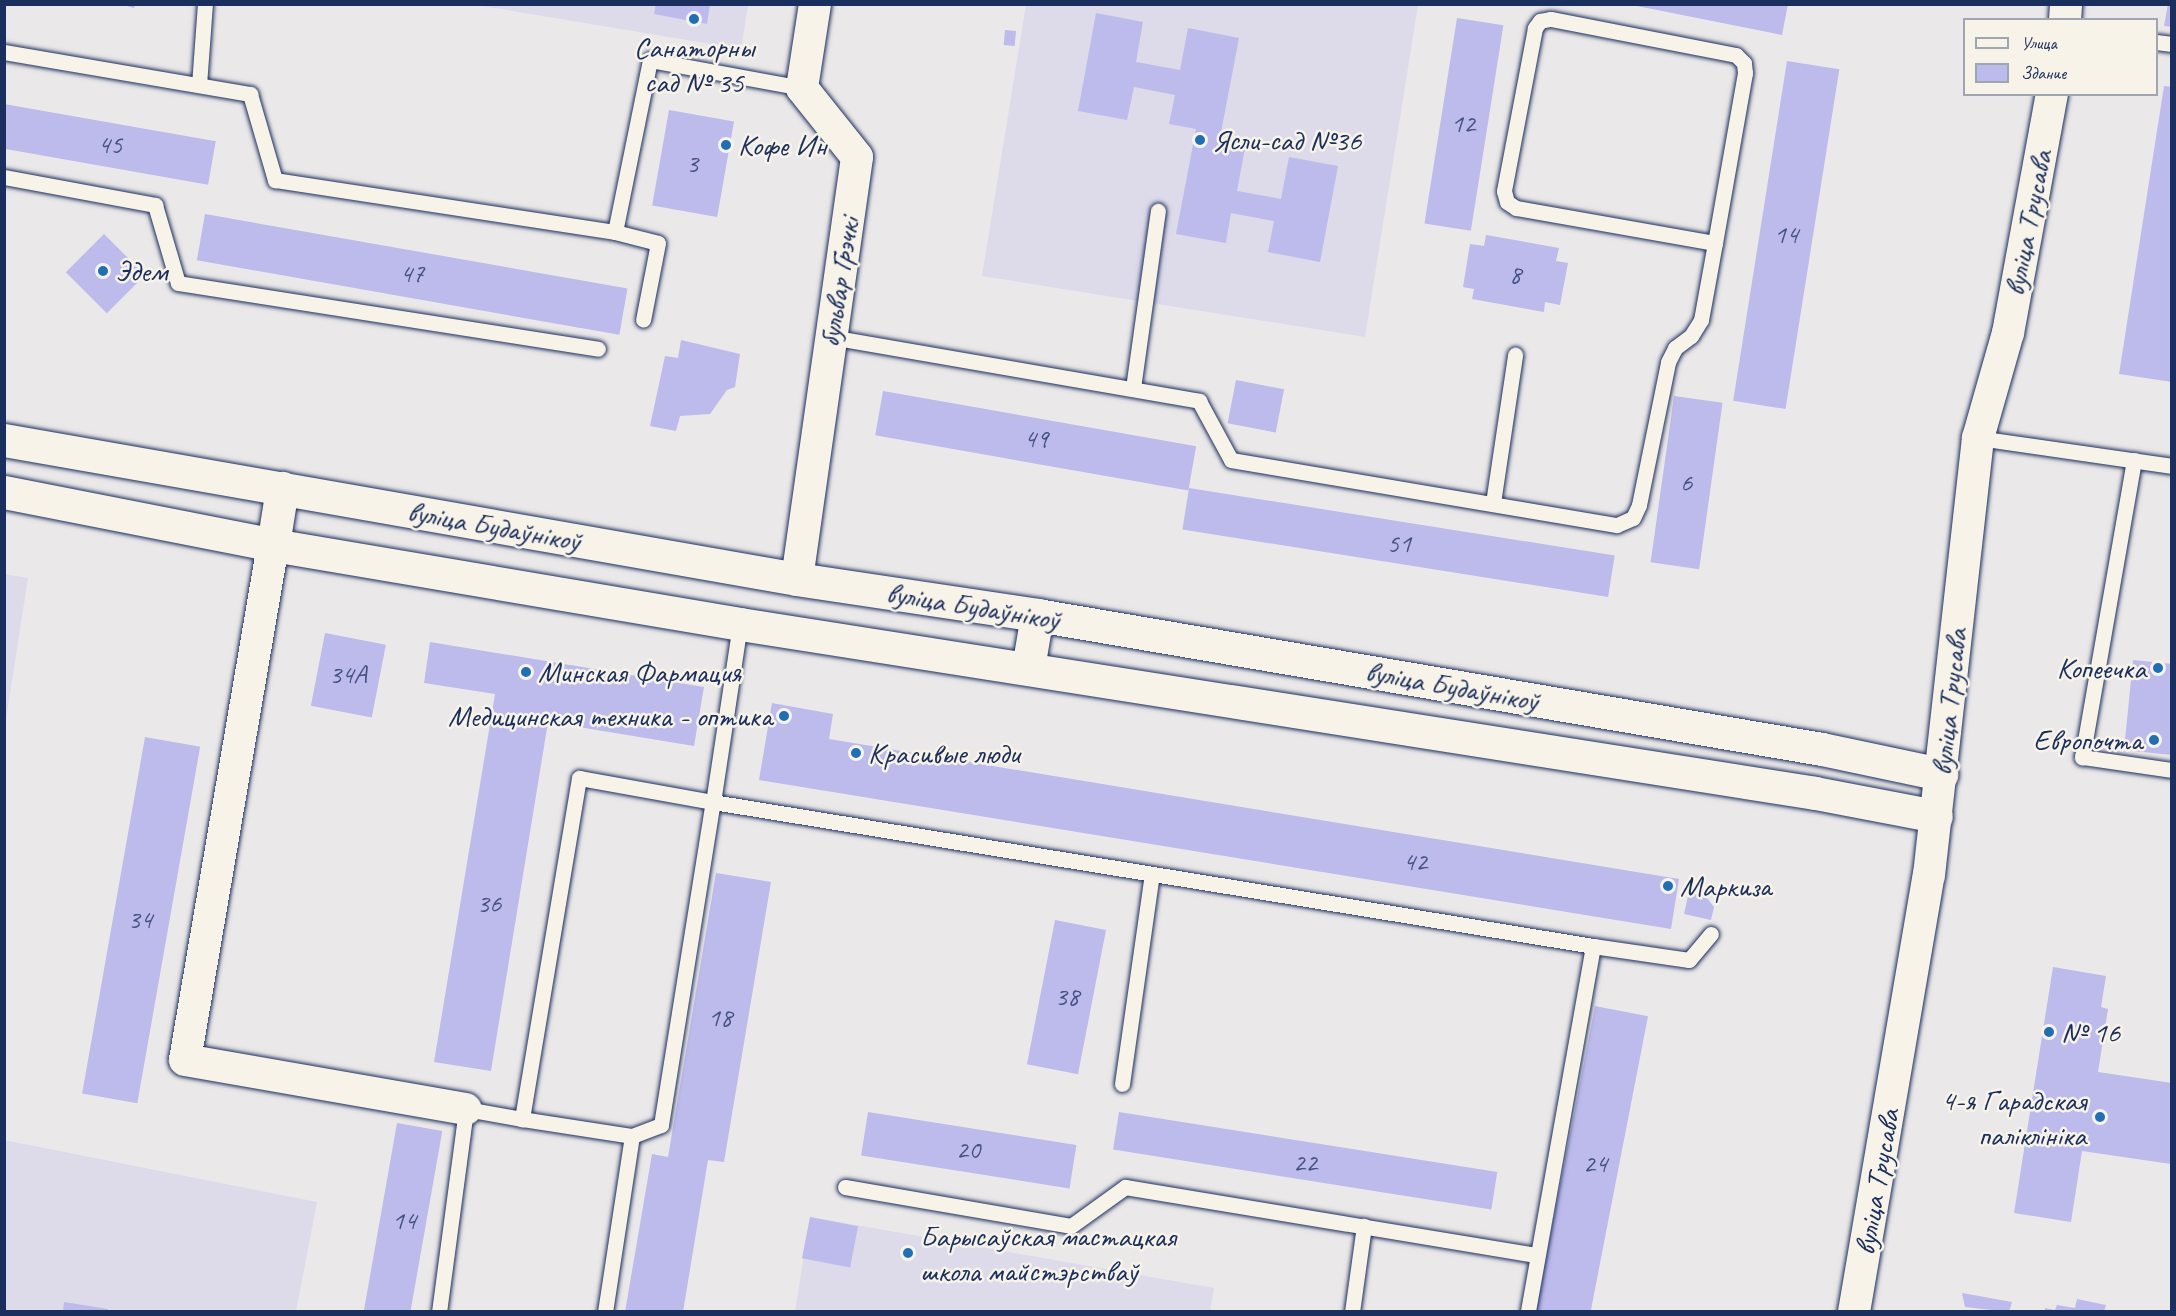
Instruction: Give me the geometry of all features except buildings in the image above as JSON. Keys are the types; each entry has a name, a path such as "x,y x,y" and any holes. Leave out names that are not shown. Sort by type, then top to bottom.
{"street":[{"path":"802,88 815,4"},
{"name":"бульвар Грэчкі","path":"797,579 857,157 802,88"},
{"name":"вуліца Трусава","path":"1854,1311 1936,816 1978,438 2008,333 2052,96"},
{"name":"вуліца Будаўнікоў","path":"4,440 797,579 1037,615 1822,749 1941,774"},
{"path":"282,488 185,1060 466,1109"},
{"name":"вуліца Будаўнікоў","path":"4,492 273,546 740,624 1815,793 1936,816"},
{"path":"1028,668 1037,615"}],"lane":[{"path":"199,85 205,4"},
{"path":"830,337 1198,401 1231,460 1617,525 1633,518 1668,362 1675,348 1690,336 1701,320 1715,243 1745,73 1744,63 1736,55 1550,19 1540,21 1534,28 1504,191 1507,202 1516,208 1715,243"},
{"path":"4,52 250,94 275,180 615,232 658,243 643,320"},
{"path":"615,232 650,60 802,88"},
{"path":"4,177 155,205 178,283 598,349"},
{"path":"1133,388 1158,211"},
{"path":"1493,503 1515,355"},
{"path":"1978,438 2172,466"},
{"path":"2134,460 2082,757 2172,770"},
{"path":"439,1311 466,1109 632,1136 661,1125 740,624"},
{"path":"522,1119 579,778 1152,874 1689,960 1711,934"},
{"path":"1122,1084 1152,874"},
{"path":"1528,1311 1593,946"},
{"path":"606,1311 632,1136"},
{"path":"845,1186 1071,1226 1125,1187 1538,1255"},
{"path":"1352,1311 1364,1226"}],"shaded area":[{"path":"477,5 748,5 741,49"},
{"name":"Ясли-сад №36","path":"1026,5 1418,5 1365,337 982,276"},
{"path":"4,574 28,578 5,726"},
{"path":"4,1140 317,1202 296,1311 5,1311"},
{"name":"Барысаўская мастацкая школа майстэрстваў","path":"810,1217 1214,1288 1210,1311 795,1312"}],"place":[{"name":"Санаторны сад № 35","path":"694,19"},
{"name":"Ясли-сад №36","path":"1200,140"},
{"name":"Кофе Ин","path":"726,145"},
{"name":"Эдем","path":"103,271"},
{"name":"Копеечка","path":"2158,668"},
{"name":"Минская Фармация","path":"526,672"},
{"name":"Медицинская техника - оптика","path":"784,716"},
{"name":"Европочта","path":"2154,740"},
{"name":"Красивые люди","path":"856,753"},
{"name":"Маркиза","path":"1668,886"},
{"name":"№ 16","path":"2049,1032"},
{"name":"4-я Гарадская паліклініка","path":"2100,1117"},
{"name":"Барысаўская мастацкая школа майстэрстваў","path":"908,1253"}]}
